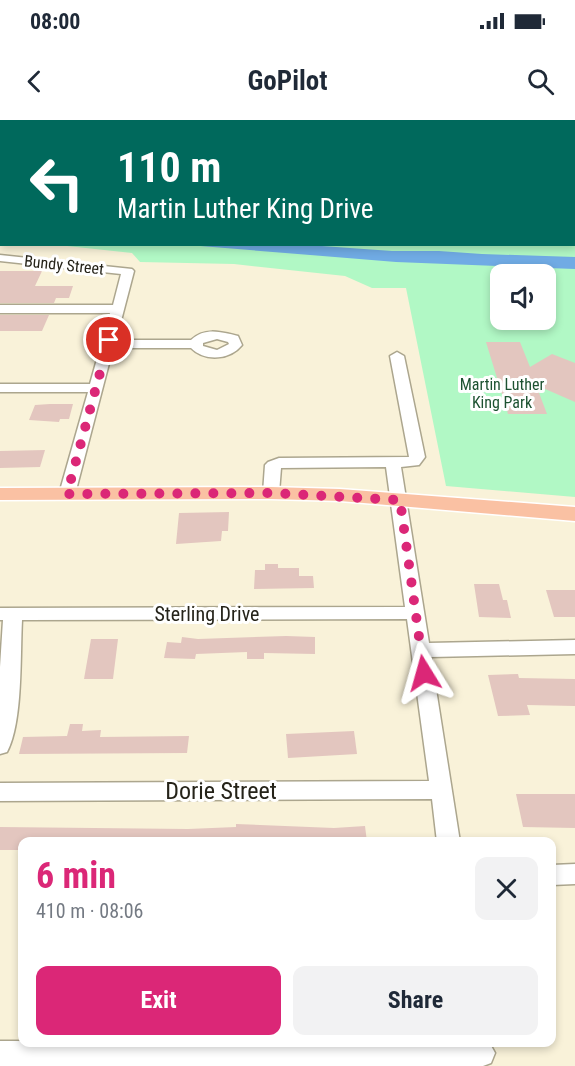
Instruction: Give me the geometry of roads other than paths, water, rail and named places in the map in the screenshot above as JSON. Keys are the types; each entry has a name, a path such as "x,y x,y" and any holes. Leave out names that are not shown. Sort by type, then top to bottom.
{"main road":[{"path":"0,494 271,493 400,500 575,514"}],"street":[{"name":"Bundy Street","path":"0,258 128,271 118,309"},
{"path":"0,309 118,309 67,494"},
{"path":"108,344 196,344"},
{"path":"271,493 273,465 279,463 414,462 417,458 397,356"},
{"path":"0,388 96,388"},
{"path":"393,463 448,837"},
{"name":"Sterling Drive","path":"6,614 415,613"},
{"path":"0,746 7,712 6,614"},
{"path":"420,650 575,647"},
{"name":"Dorie Street","path":"0,792 441,790"},
{"path":"556,875 575,874"},
{"path":"0,1055 481,1054"}],"water":[{"path":"200,246 322,246 392,251 575,257 575,269 556,268 556,264 490,266 396,262"}],"park label":[{"name":"Martin Luther King Park","path":"502,393"}]}
